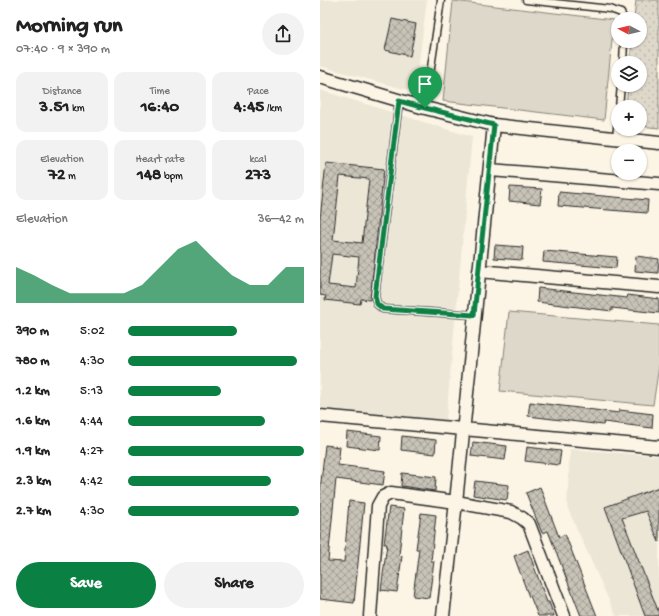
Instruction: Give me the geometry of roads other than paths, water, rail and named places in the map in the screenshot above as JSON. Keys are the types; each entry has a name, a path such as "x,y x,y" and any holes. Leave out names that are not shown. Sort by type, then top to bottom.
{"street":[{"path":"320,77 399,101 494,125 659,143"},
{"path":"443,616 464,430 474,315 494,125"},
{"path":"490,170 659,184"},
{"path":"479,271 659,287"},
{"path":"320,417 659,447"},
{"path":"370,616 378,506 383,496 391,493 456,502 511,512 522,518 529,524 564,616"}],"lane":[{"path":"425,108 442,0"},
{"path":"526,0 610,9 615,12"},
{"path":"399,101 375,296 377,304 383,309 474,315"}]}
